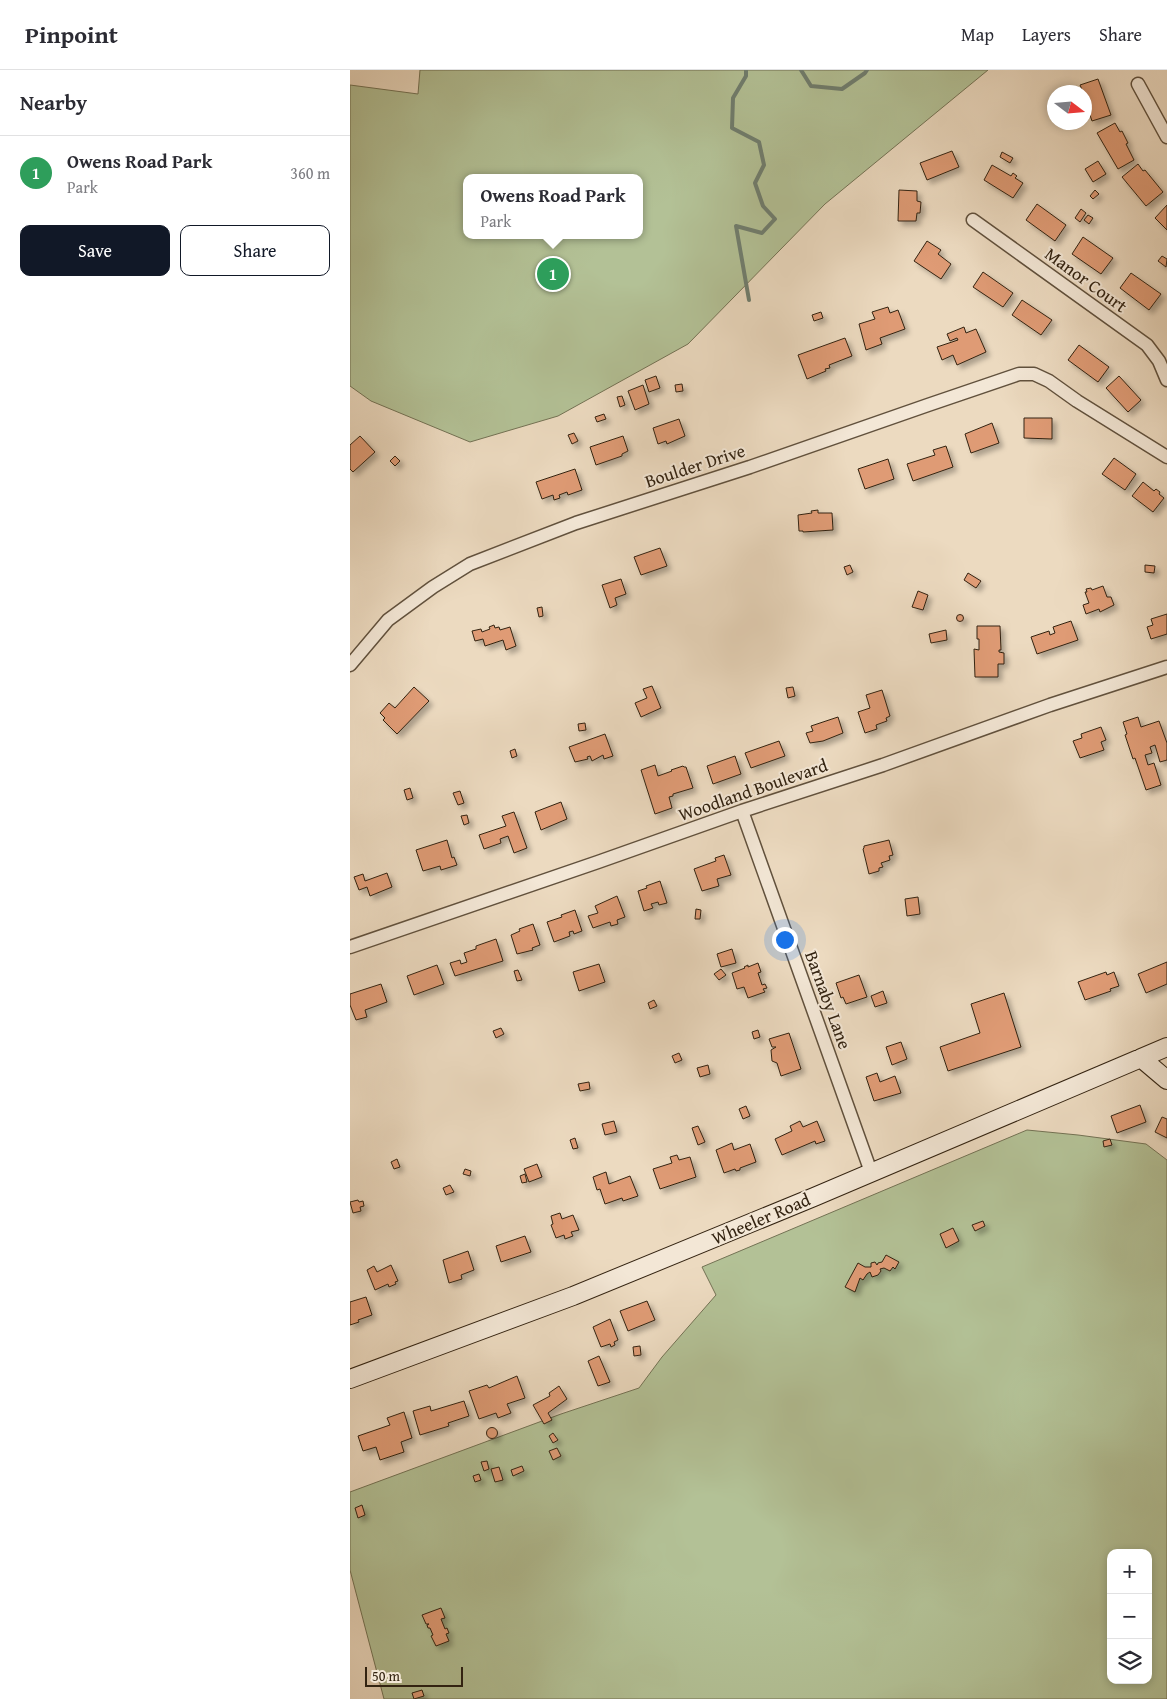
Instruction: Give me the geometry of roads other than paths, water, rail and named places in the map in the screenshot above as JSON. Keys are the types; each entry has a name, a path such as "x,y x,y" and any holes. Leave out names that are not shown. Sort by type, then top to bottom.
{"main road":[{"name":"Wheeler Road","path":"350,1379 573,1296 754,1222 1167,1047"},
{"path":"1141,1058 1167,1080"}],"street":[{"path":"1138,84 1167,137"},
{"name":"Manor Court","path":"973,220 1146,345 1159,361 1167,380"},
{"name":"Boulder Drive","path":"350,665 388,620 433,587 470,564 576,522 750,468 1019,374 1027,373 1041,376 1077,401 1167,457"},
{"name":"Woodland Boulevard","path":"350,947 742,811 883,765 1050,705 1167,667"},
{"name":"Barnaby Lane","path":"742,811 871,1172"}],"waterway":[{"path":"746,70 746,76 733,98 732,128 759,142 764,165 755,183 763,206 775,219 762,233 736,226 749,300"},
{"path":"801,70 811,86 842,89 867,70"}],"place":[{"name":"Owens Road Park","path":"553,274"}]}
